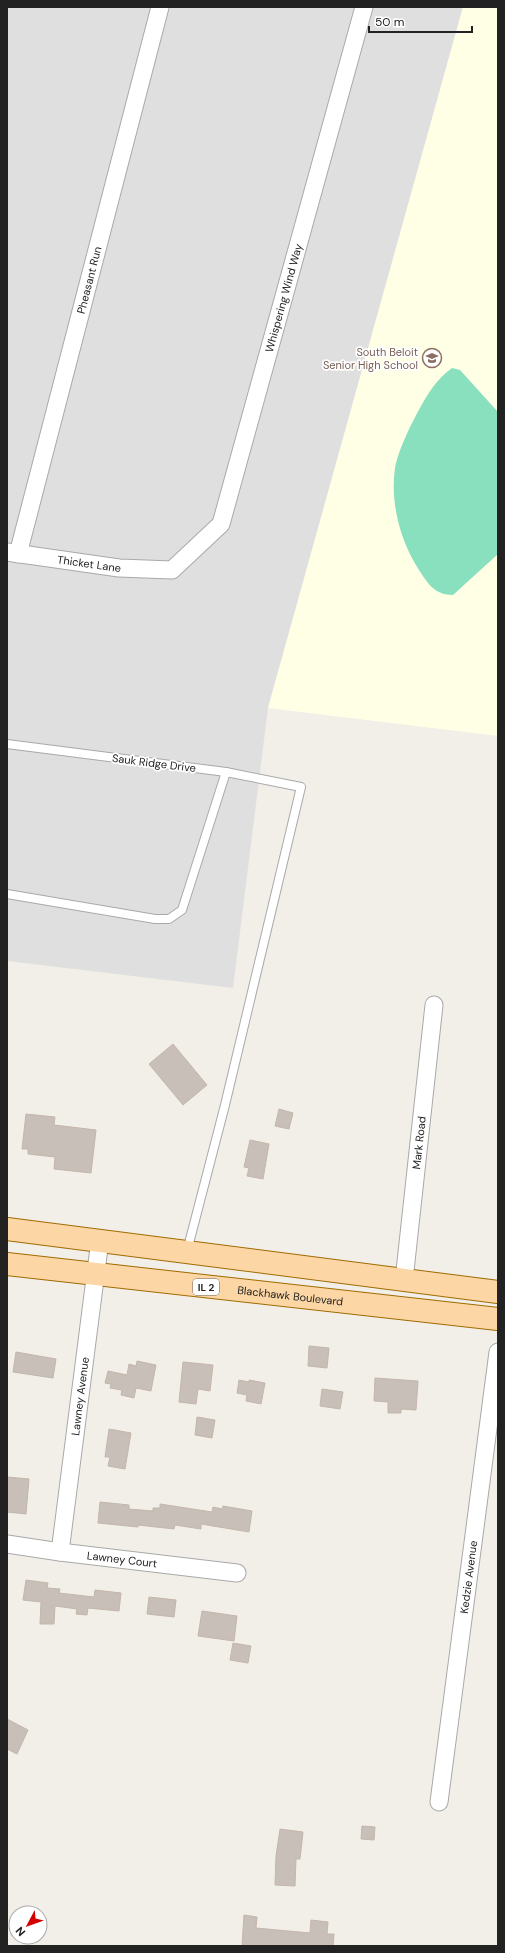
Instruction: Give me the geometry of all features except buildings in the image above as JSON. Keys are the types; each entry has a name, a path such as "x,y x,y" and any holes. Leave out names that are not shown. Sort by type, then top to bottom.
{"main road":[{"path":"7,1229 498,1292"},
{"name":"Blackhawk Boulevard","path":"7,1264 406,1310 498,1319"}],"street":[{"name":"Pheasant Run","path":"12,553 160,7"},
{"name":"Whispering Wind Way","path":"172,570 221,524 364,7"},
{"name":"Thicket Lane","path":"12,553 120,568 172,570"},
{"name":"Mark Road","path":"404,1280 434,1005"},
{"name":"Lawney Avenue","path":"60,1552 100,1240"},
{"name":"Kedzie Avenue","path":"440,1802 498,1352"},
{"name":"Lawney Court","path":"7,1544 60,1552 237,1573"}],"lane":[{"name":"Sauk Ridge Drive","path":"7,744 226,772 301,787 225,1105 186,1252"},
{"path":"7,894 154,919 169,919 182,910 226,772"}],"shaded area":[{"path":"7,7 463,7 268,708 233,988 7,961"},
{"name":"South Beloit Senior High School","path":"463,7 498,7 498,736 268,708"}],"green space":[{"path":"452,368 460,370 498,412 498,554 453,595 441,593 433,588 412,559 398,521 394,494 395,468 405,438 423,402 433,386"}],"place":[{"name":"South Beloit Senior High School","path":"432,358"}]}
